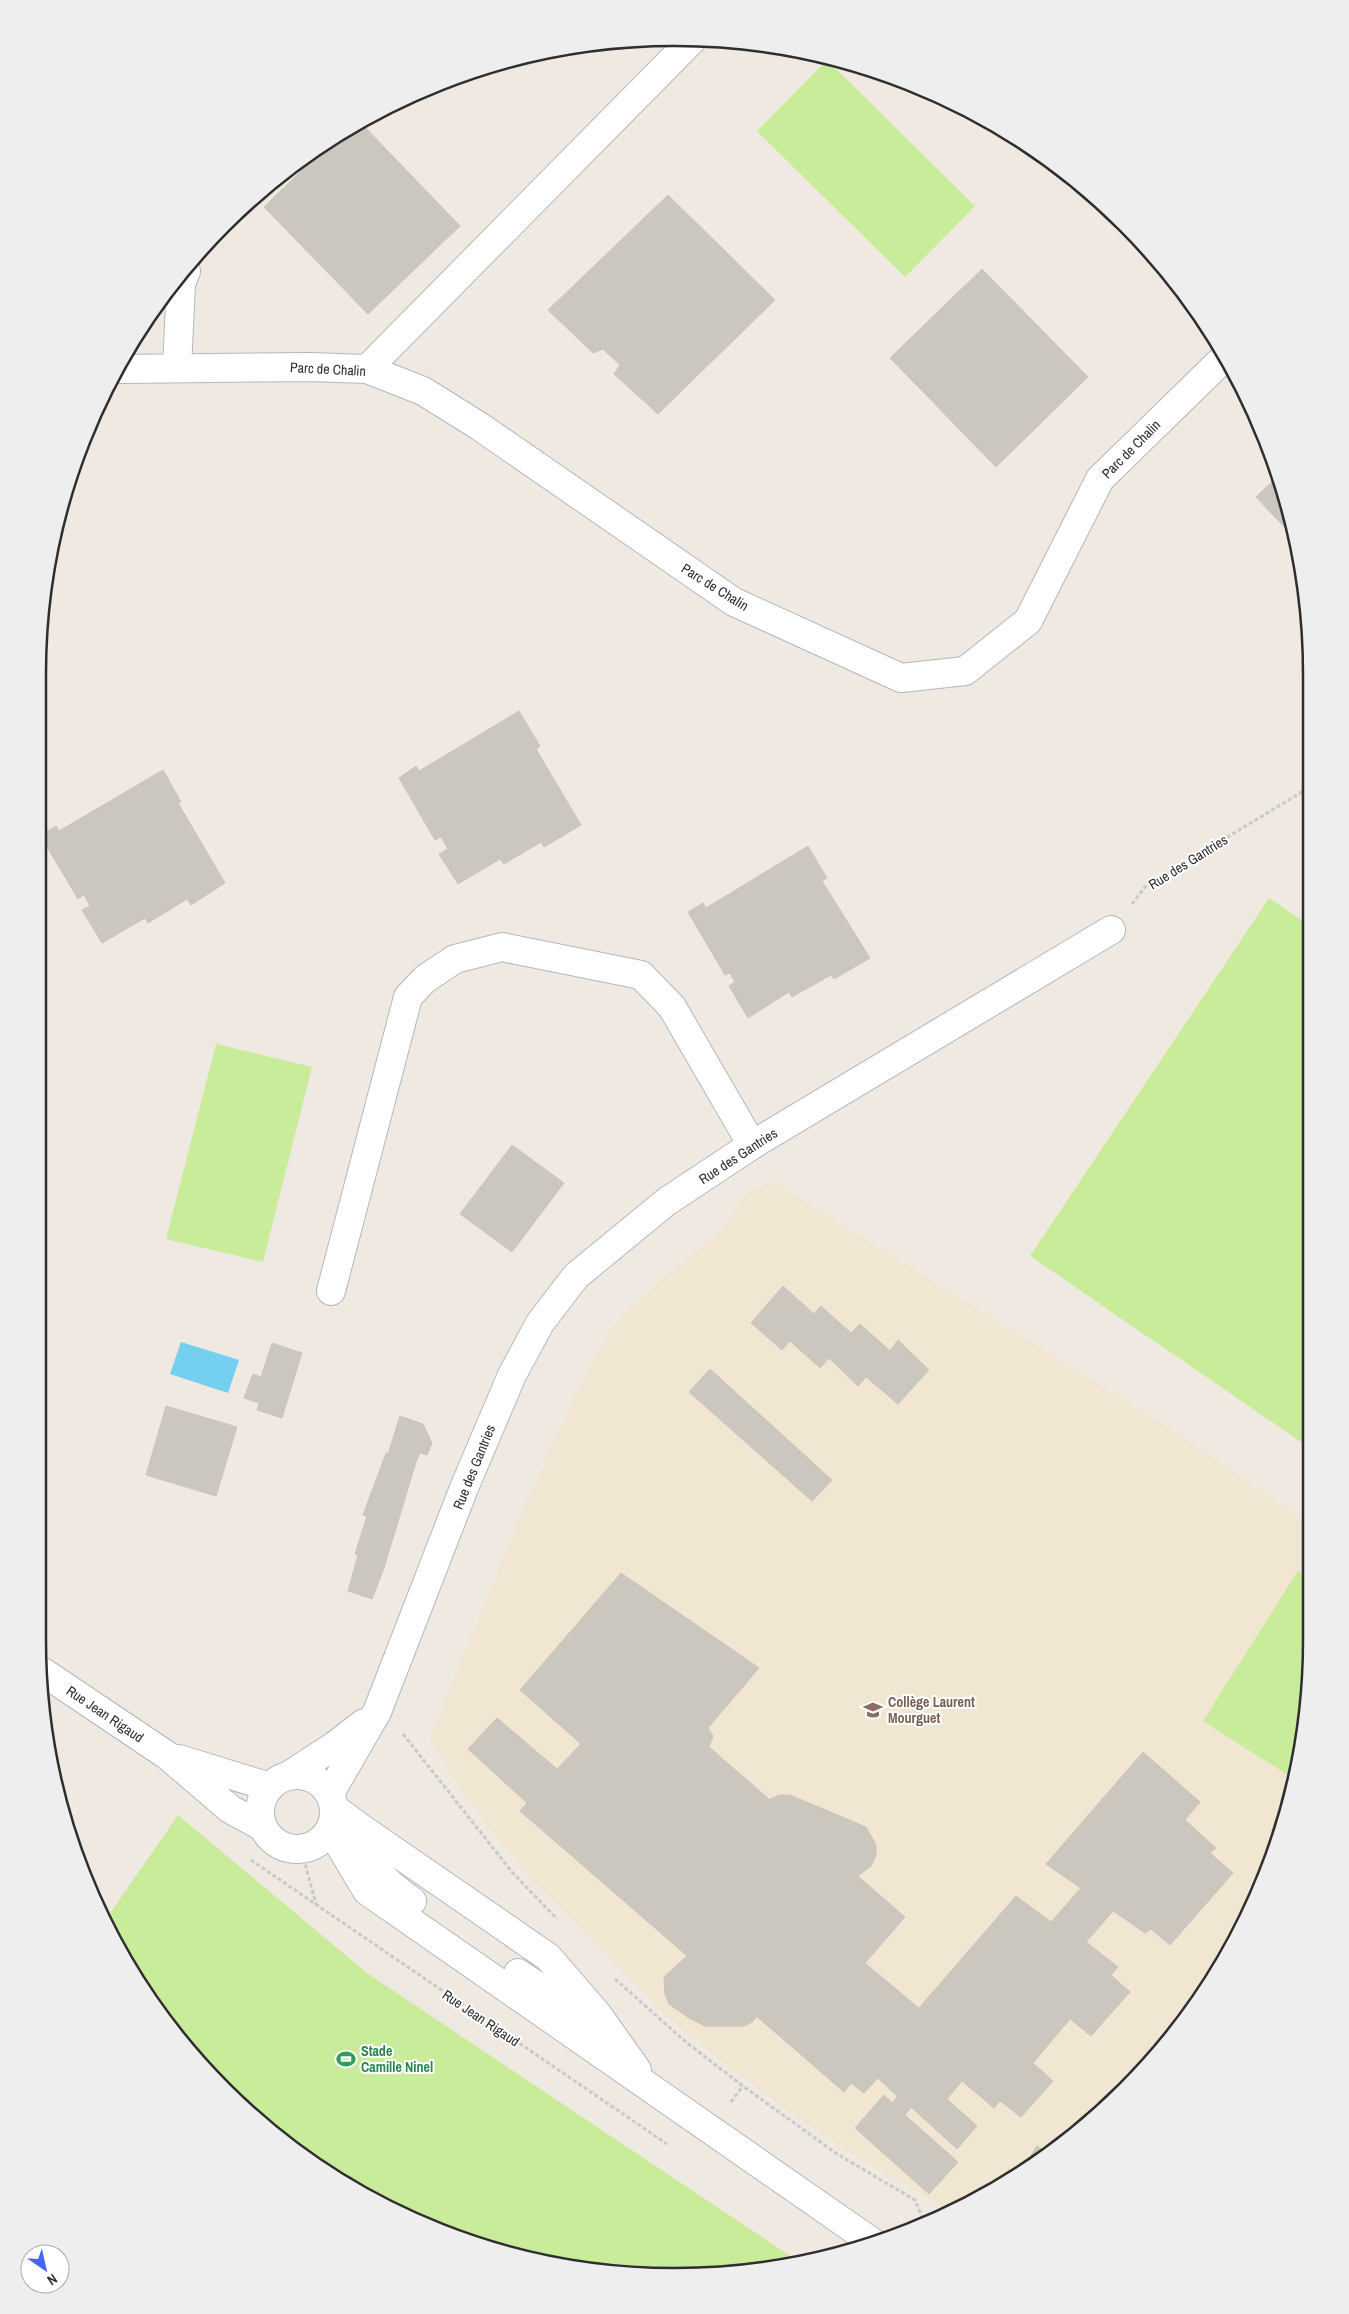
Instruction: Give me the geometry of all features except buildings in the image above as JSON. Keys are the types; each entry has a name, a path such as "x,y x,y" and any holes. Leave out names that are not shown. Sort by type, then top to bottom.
{"street":[{"path":"367,369 685,47"},
{"path":"177,368 181,286"},
{"name":"Parc de Chalin","path":"125,369 310,367 367,369 423,391 479,426 734,602 901,678 965,671 1028,621 1100,479 1220,362"},
{"name":"Rue des Gantries","path":"331,1810 377,1712 464,1488 512,1375 540,1323 576,1276 666,1202 752,1145 1111,930"},
{"path":"331,1292 408,997 425,979 455,959 502,947 641,975 672,1007 752,1145"},
{"name":"Rue Jean Rigaud","path":"48,1675 168,1756 230,1809 263,1826"},
{"path":"331,1810 323,1839 313,1846 301,1849 282,1846 274,1842 263,1826 261,1806 279,1781 334,1746 377,1712"},
{"name":"Rue Jean Rigaud","path":"168,1756 279,1781"},
{"path":"279,1781 312,1778 322,1784 331,1810 367,1891 865,2237"},
{"path":"331,1810 548,1957 598,2015 647,2085"}],"path":[{"name":"Rue des Gantries","path":"1111,930 1145,887 1303,791"},
{"path":"377,1712 413,1745 512,1872 563,1926"},
{"path":"301,1849 316,1905"},
{"name":"Rue Jean Rigaud","path":"246,1858 674,2150"},
{"path":"610,1973 687,2043 742,2086 837,2154 914,2200 923,2216"},
{"path":"728,2106 742,2086"}],"shaded area":[{"name":"Collège Laurent Mourguet","path":"772,1181 1169,1428 1303,1519 1301,1681 1291,1762 1281,1802 1255,1880 1219,1954 1197,1989 1147,2054 1089,2112 1024,2162 989,2184 943,2207 852,2154 795,2116 722,2062 662,2012 537,1884 494,1834 457,1784 430,1738 525,1506 588,1369 615,1323 665,1276 721,1232 745,1194"}],"green space":[{"path":"823,64 834,67 975,206 905,277 757,131"},
{"path":"1269,898 1303,921 1303,1443 1030,1256"},
{"path":"216,1044 312,1067 263,1262 166,1239"},
{"path":"1298,1571 1303,1574 1301,1681 1297,1722 1288,1775 1203,1721"},
{"name":"Stade Camille Ninel","path":"178,1815 367,1973 792,2257 716,2266 674,2268 592,2262 552,2256 512,2246 434,2220 397,2203 360,2184 325,2162 260,2112 230,2084 202,2054 152,1989 130,1954 110,1914"}],"water":[{"path":"181,1342 239,1360 228,1393 170,1374"}],"place":[{"name":"Collège Laurent Mourguet","path":"873,1710"},
{"name":"Stade Camille Ninel","path":"346,2059"}]}
